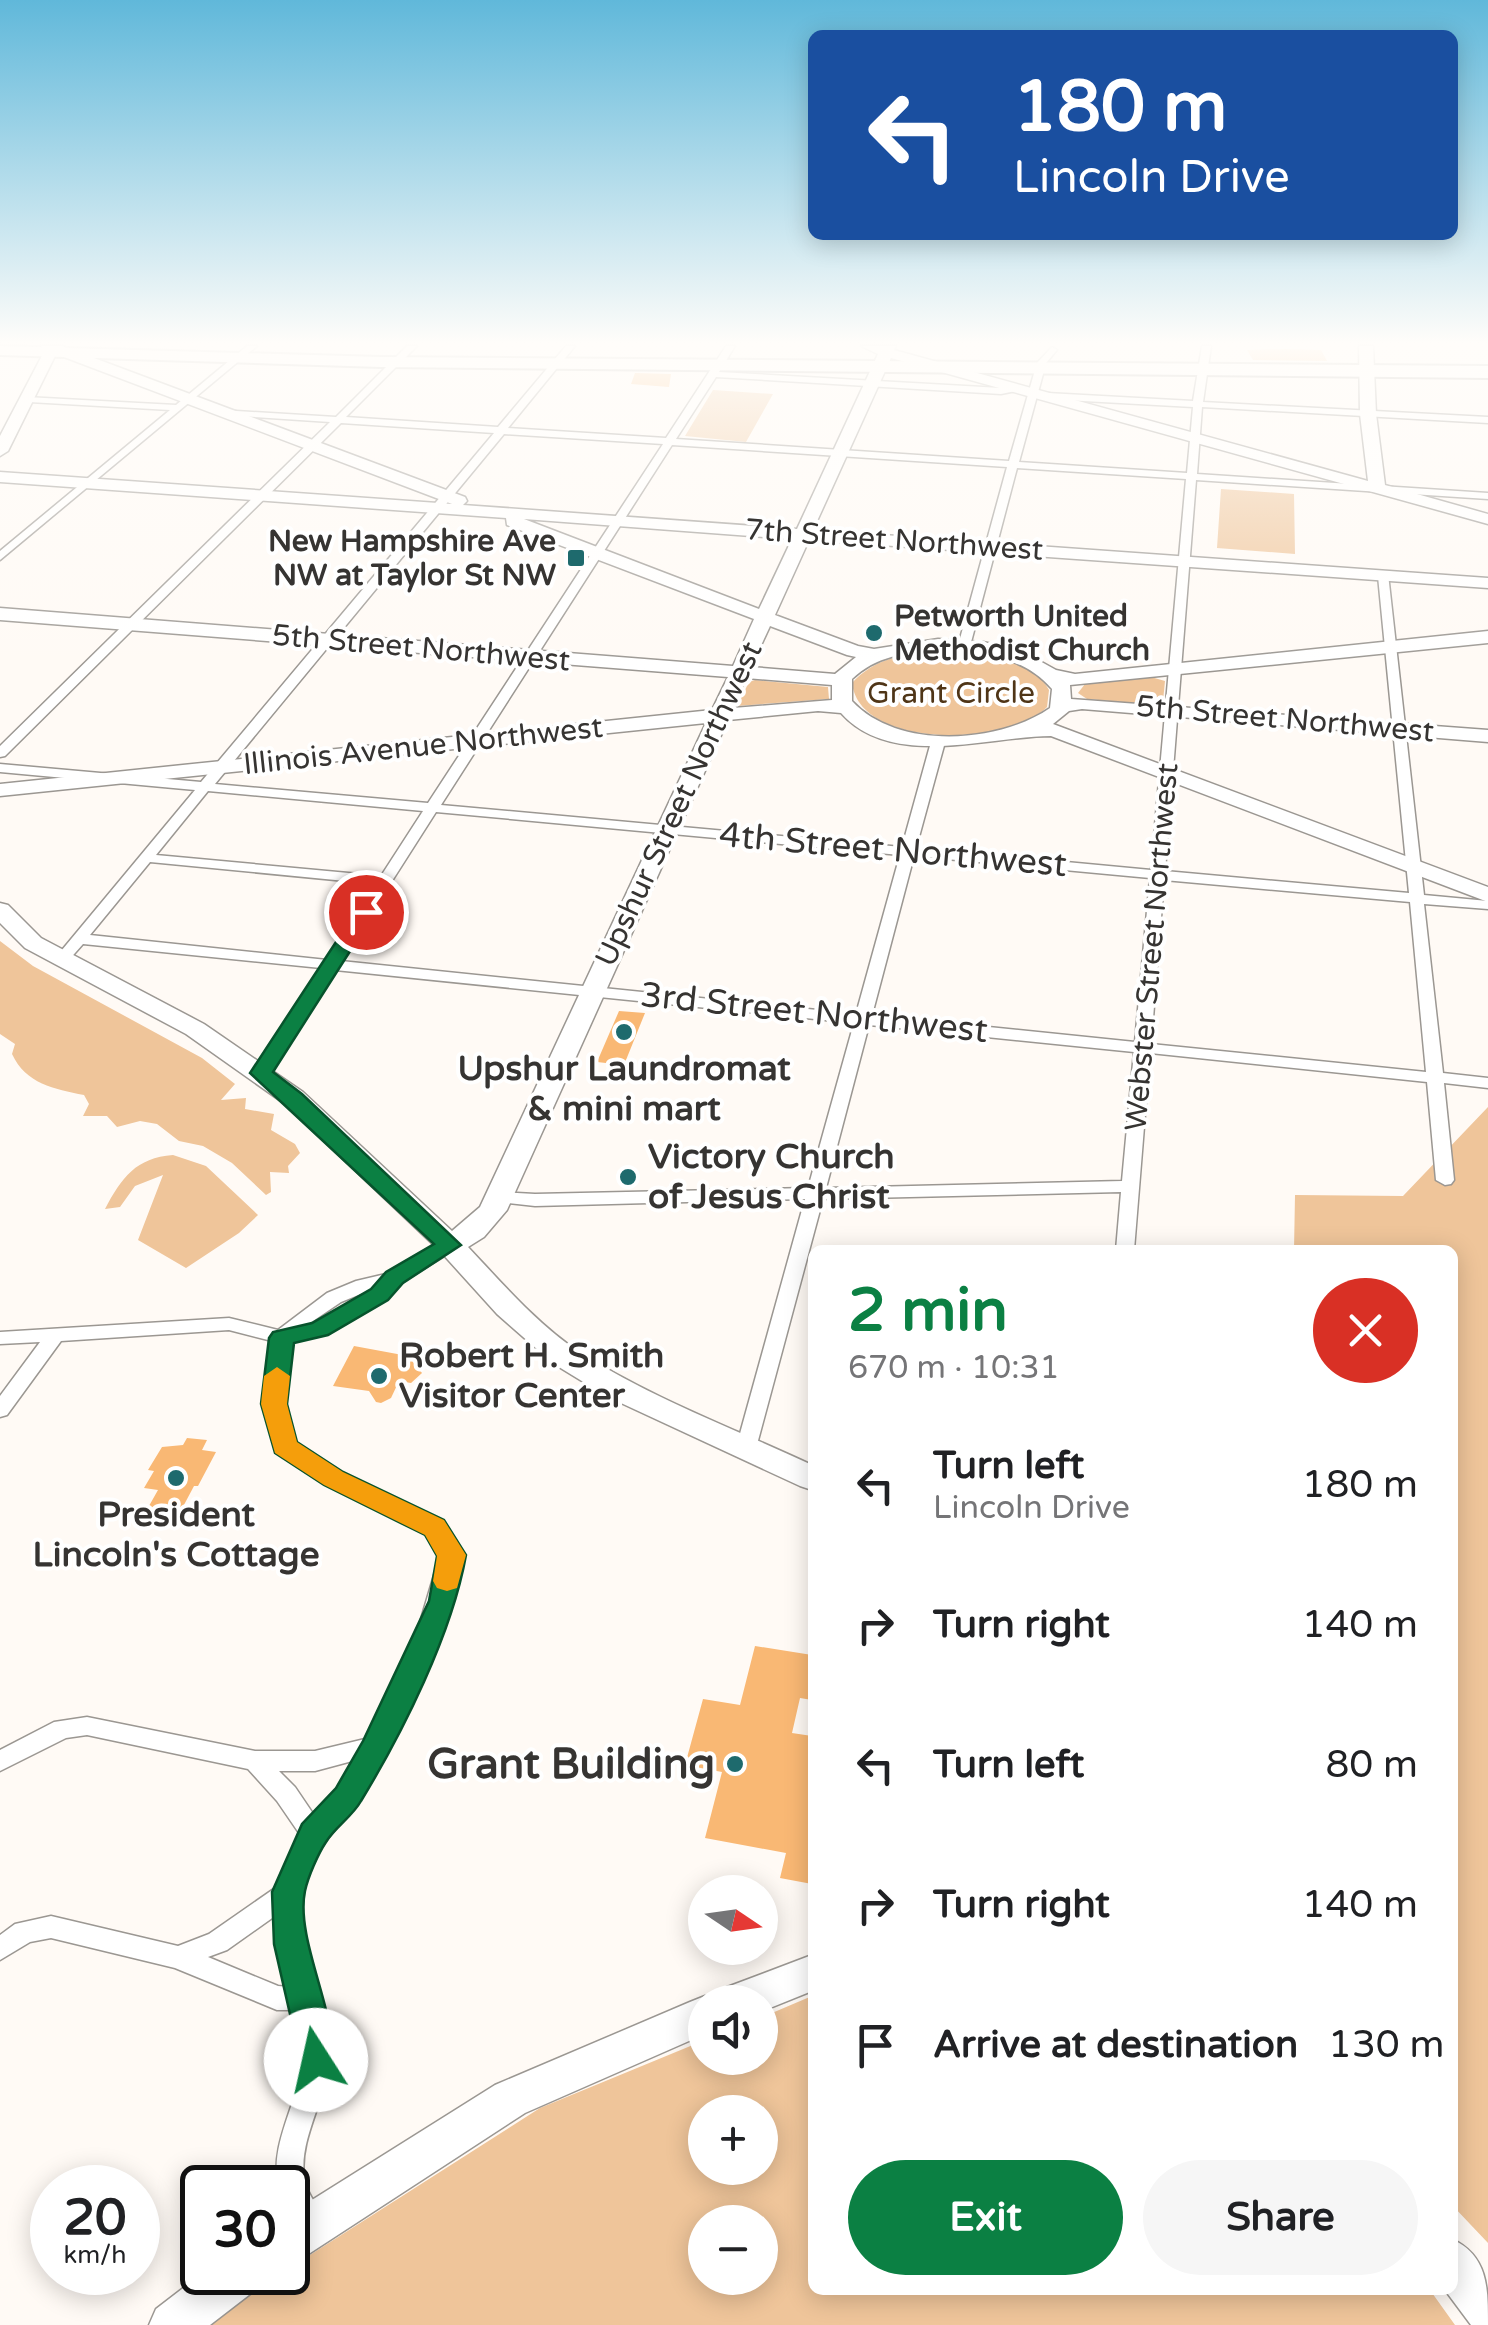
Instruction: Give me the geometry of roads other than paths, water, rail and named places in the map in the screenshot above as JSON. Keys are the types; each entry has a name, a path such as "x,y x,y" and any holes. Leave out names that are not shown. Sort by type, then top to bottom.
{"street":[{"path":"0,557 122,454"},
{"path":"0,753 300,454"},
{"path":"326,454 441,502 594,556 845,654 848,673 839,695 845,707 881,730 938,742 986,741 1059,703 1175,669 1488,637"},
{"path":"71,949 480,454"},
{"path":"261,1073 658,454"},
{"name":"Upshur Street Northwest","path":"450,1245 484,1223 500,1197 836,454"},
{"path":"873,454 1488,496"},
{"path":"964,646 1015,454"},
{"name":"Webster Street Northwest","path":"1125,1245 1194,454"},
{"path":"1255,454 1488,519"},
{"path":"1373,454 1378,488"},
{"path":"0,477 260,495 441,502 486,511 594,556"},
{"name":"7th Street Northwest","path":"460,509 1488,583"},
{"path":"1384,576 1444,1176"},
{"name":"5th Street Northwest","path":"0,614 737,674 848,673"},
{"path":"763,620 876,655"},
{"path":"848,673 876,655 920,646 964,646 1017,656 1059,703 1168,772 1488,894"},
{"name":"5th Street Northwest","path":"1059,703 1488,736"},
{"name":"Illinois Avenue Northwest","path":"0,790 818,706 845,707"},
{"path":"746,1448 938,742"},
{"name":"4th Street Northwest","path":"0,768 1488,905"},
{"path":"148,858 386,880"},
{"path":"0,910 26,938 71,949 294,1098 450,1245 518,1317 572,1361 619,1389 808,1476"},
{"name":"3rd Street Northwest","path":"71,949 332,964 1488,1083"},
{"path":"500,1197 535,1200 1130,1186"},
{"path":"0,1338 54,1338 228,1324 282,1338 319,1330 450,1245"},
{"path":"0,1410 54,1338"},
{"path":"282,1338 274,1404 285,1447 327,1475 434,1528 452,1555 443,1601 376,1746 348,1797 313,1834 288,1892 290,1944 306,1999 316,2060 291,2165"},
{"path":"9,1758 62,1729 87,1726 255,1761 315,1761 376,1746"},
{"path":"255,1761 286,1794 313,1834"},
{"path":"178,1957 218,1942 288,1892"},
{"path":"0,1949 24,1932 51,1927 178,1957 277,1998 306,1999"},
{"path":"778,1986 808,1975"},
{"path":"310,2226 541,2083 688,2022"},
{"path":"1458,2269 1488,2310"},
{"path":"172,2325 212,2295"}],"place":[{"name":"New Hampshire Ave NW at Taylor St NW","path":"576,558"},
{"name":"Petworth United Methodist Church","path":"874,633"},
{"name":"Upshur Laundromat & mini mart","path":"624,1032"},
{"name":"Victory Church of Jesus Christ","path":"628,1177"},
{"name":"Robert H. Smith Visitor Center","path":"379,1376"},
{"name":"President Lincoln's Cottage","path":"176,1478"},
{"name":"Grant Building","path":"735,1764"}],"park label":[{"name":"Grant Circle","path":"951,693"}]}
